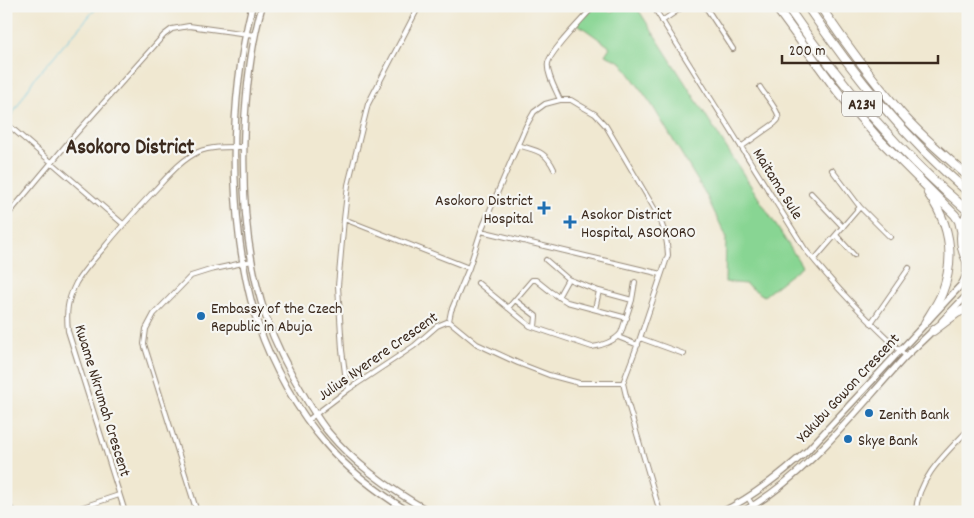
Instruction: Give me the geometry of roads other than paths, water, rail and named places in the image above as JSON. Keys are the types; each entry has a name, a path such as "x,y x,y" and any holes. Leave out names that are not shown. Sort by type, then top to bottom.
{"highway":[{"path":"775,6 838,92 878,138 954,214 959,221 961,246 967,262"},
{"name":"A234","path":"787,6 839,77 888,134 929,177 968,212"},
{"name":"A234","path":"807,6 845,60 896,122 968,192"},
{"path":"820,6 901,114 968,176"},
{"path":"928,141 953,160 968,167"},
{"path":"917,178 940,214 950,243 949,270 942,293 925,323"},
{"path":"961,230 968,212"},
{"path":"933,331 957,313 968,308"}],"main road":[{"path":"252,6 245,33 236,95 234,147 236,200 243,262 251,300 264,342 284,382 328,447 373,488 409,512"},
{"path":"262,6 255,34 246,92 244,147 244,195 252,261 260,298 284,361 296,384 329,433 363,467 392,489 430,512"},
{"name":"Yakubu Gowon Crescent","path":"722,512 748,498 807,451 961,285 967,272 967,262"},
{"name":"Yakubu Gowon Crescent","path":"742,512 753,506 799,471 856,413 906,356 968,294"}],"street":[{"path":"349,389 343,358 338,300 348,185 368,104 419,6"},
{"name":"Maitama Sule","path":"652,6 805,249 842,294 906,356"},
{"path":"662,21 684,6"},
{"path":"705,6 732,49"},
{"path":"592,8 554,51 548,63 550,75 560,100 571,100 582,106 595,114 606,126 657,213 667,241 668,255 638,345 623,383 660,512"},
{"path":"6,217 158,41 172,29 189,26 255,34"},
{"path":"741,146 778,120 776,110 760,87"},
{"name":"Julius Nyerere Crescent","path":"308,420 349,389 414,346 437,326 449,320 481,231 526,126 534,112 545,104 560,100"},
{"path":"6,123 123,224"},
{"path":"518,145 546,156 554,169"},
{"name":"Kwame Nkrumah Crescent","path":"124,512 68,331 66,316 68,304 82,274 123,224 175,168 191,156 204,150 244,147"},
{"path":"832,170 860,207 890,237"},
{"path":"811,193 843,227"},
{"path":"814,260 860,207"},
{"path":"344,219 469,268"},
{"path":"481,231 661,274"},
{"path":"836,235 854,255"},
{"path":"546,260 568,279 599,291 632,300"},
{"path":"197,512 144,344 144,336 148,323 154,314 190,276 252,261"},
{"path":"871,323 909,268"},
{"path":"558,297 568,279"},
{"path":"508,308 532,280 536,280 558,297 568,302 627,318"},
{"path":"478,283 530,326 595,347 618,337 621,333 632,300 635,282"},
{"path":"595,309 599,291"},
{"path":"515,300 536,316 536,327"},
{"path":"449,320 477,344 518,364 579,383 623,383"},
{"path":"618,337 638,345"},
{"path":"640,338 684,354"},
{"path":"916,512 920,490 925,480 968,430"},
{"path":"68,512 119,495"},
{"path":"748,498 757,512"},
{"path":"6,502 14,512"}],"waterway":[{"path":"12,115 34,79 98,6"}],"place":[{"name":"Asokoro District Hospital","path":"544,208"},
{"name":"Asokor District Hospital, ASOKORO","path":"570,222"},
{"name":"Embassy of the Czech Republic in Abuja","path":"201,316"},
{"name":"Zenith Bank","path":"869,413"},
{"name":"Skye Bank","path":"848,439"}],"district":[{"name":"Asokoro District","path":"130,146"}]}
